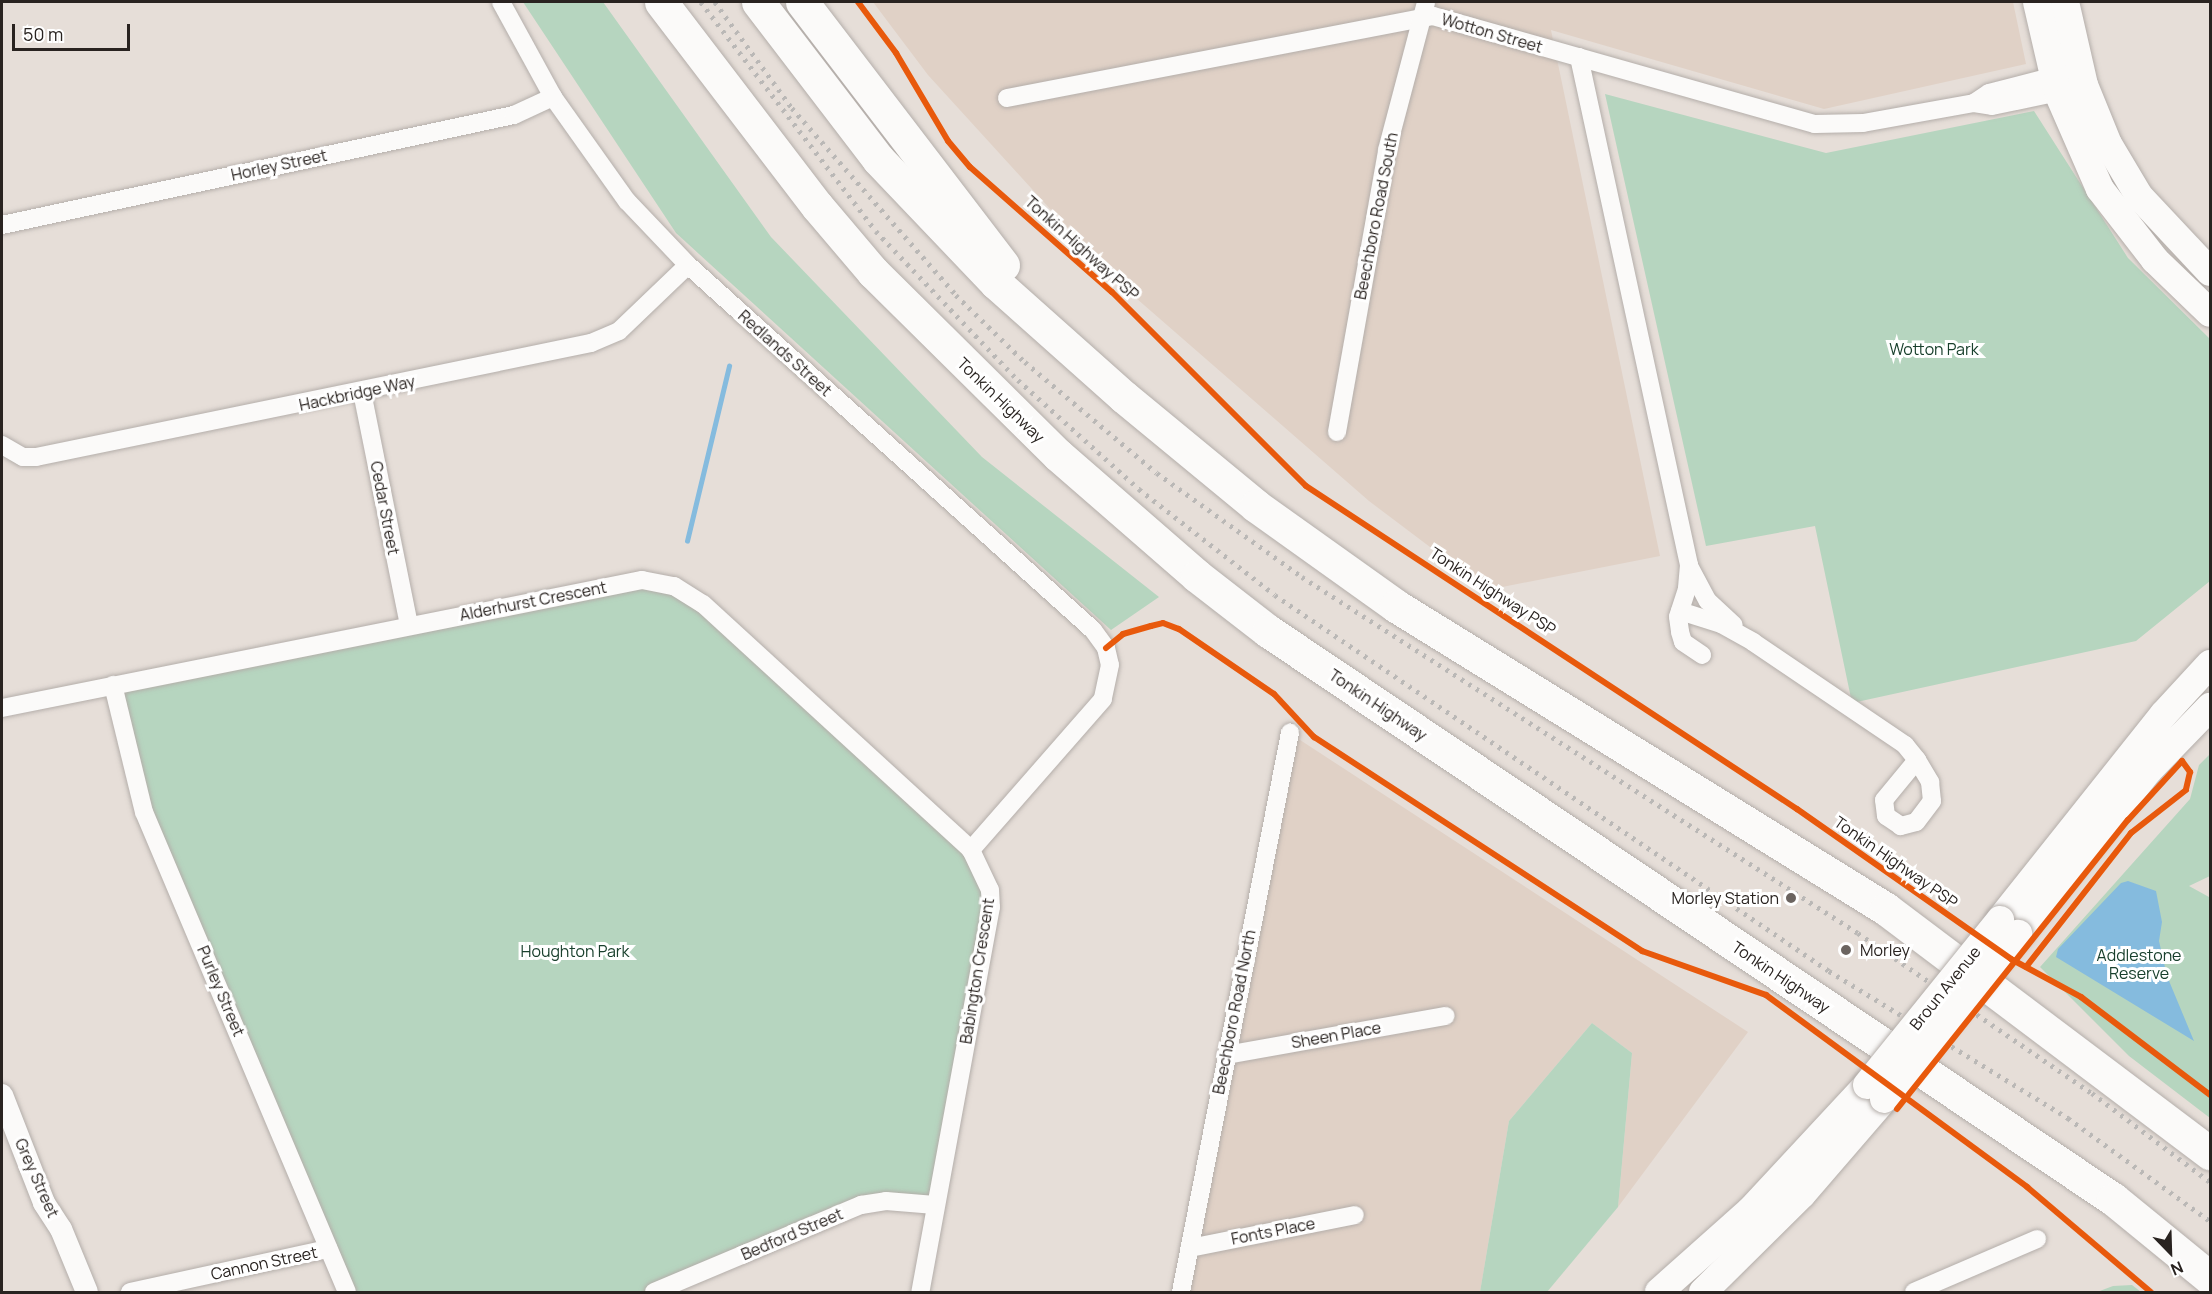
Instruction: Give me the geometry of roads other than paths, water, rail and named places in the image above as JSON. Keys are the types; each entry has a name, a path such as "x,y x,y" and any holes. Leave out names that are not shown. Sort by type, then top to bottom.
{"highway":[{"path":"648,2 682,32"},
{"name":"Tonkin Highway","path":"661,2 817,206 881,279 1058,455 1197,576 1277,637 2113,1199 2206,1276"},
{"path":"758,2 878,159 996,283 1183,447 1325,557 1396,606 1886,909 2211,1153"},
{"path":"802,2 1061,339"},
{"path":"2096,1065 2211,1138"}],"main road":[{"path":"2037,2 2080,104 2076,110 2086,137 2087,166 2116,214 2178,282 2211,313"},
{"path":"2066,2 2074,86 2139,196 2205,267 2178,282"},
{"name":"Broun Avenue","path":"2009,927 2164,714 2211,664"},
{"name":"Broun Avenue","path":"1703,1293 1802,1194 1875,1092 2009,927 2149,770 2211,707"},
{"name":"Broun Avenue","path":"1659,1293 1750,1211 1875,1092"}],"street":[{"name":"Redlands Street","path":"501,2 553,97 627,201 688,265 1093,630 1106,648 1110,665 1103,699 971,849"},
{"name":"Wotton Street","path":"1007,98 1424,9 1433,16 1815,124 1854,124 1974,103 1989,93 2074,86"},
{"name":"Beechboro Road South","path":"1337,432 1387,150 1424,9"},
{"path":"1579,57 1689,565 1708,601 1753,642"},
{"name":"Horley Street","path":"2,225 514,115 553,97"},
{"name":"Hackbridge Way","path":"2,446 23,457 36,458 591,343 619,331 688,265"},
{"name":"Cedar Street","path":"362,392 409,625"},
{"path":"1689,565 1680,611 1683,642 1702,656"},
{"name":"Alderhurst Crescent","path":"2,708 642,579 674,586 703,604 971,849"},
{"path":"1680,611 1721,624 1753,642 1905,745 1917,759"},
{"name":"Purley Street","path":"113,685 144,812 347,1293"},
{"name":"Beechboro Road North","path":"1181,1293 1290,733"},
{"name":"Babington Crescent","path":"924,1292 935,1205 990,907 983,869 971,849"},
{"name":"Sheen Place","path":"1226,1055 1446,1016"},
{"name":"Grey Street","path":"2,1095 44,1203 61,1229 87,1293"},
{"name":"Bedford Street","path":"654,1293 861,1205 886,1201 935,1205"},
{"name":"Fonts Place","path":"1190,1248 1355,1215"},
{"path":"1914,1293 2037,1239"},
{"name":"Cannon Street","path":"130,1293 328,1249"}],"water":[{"path":"2128,881 2156,891 2162,922 2159,941 2167,976 2194,1041 2056,957 2058,949 2121,883"}],"waterway":[{"path":"687,541 729,366"}],"railway":[{"path":"701,2 876,231 1018,380 1139,489 1275,595 1829,971 2068,1118 2210,1221"},
{"path":"715,2 792,108 956,295 1025,362 1157,473 1302,577 1858,933 2092,1093 2210,1182"}],"place":[{"name":"Morley Station","path":"1791,898"},
{"name":"Morley","path":"1846,950"}],"park label":[{"name":"Wotton Park","path":"1934,349"},
{"name":"Houghton Park","path":"575,951"},
{"name":"Addlestone Reserve","path":"2139,964"}]}
